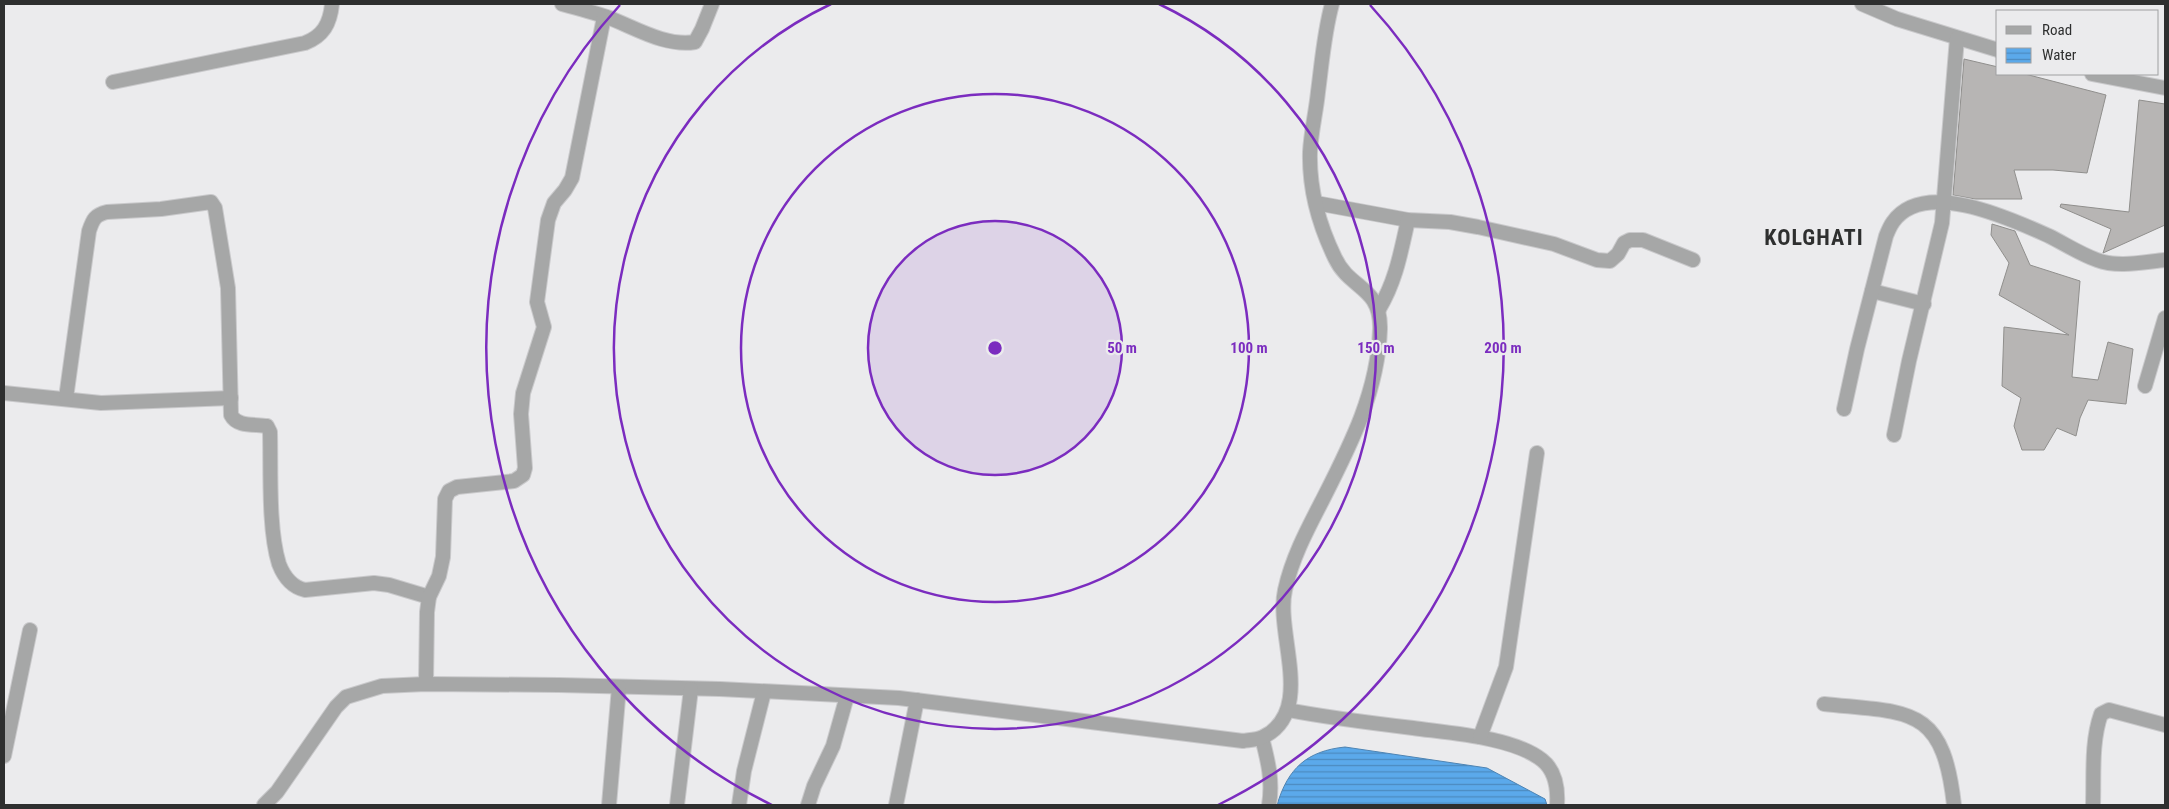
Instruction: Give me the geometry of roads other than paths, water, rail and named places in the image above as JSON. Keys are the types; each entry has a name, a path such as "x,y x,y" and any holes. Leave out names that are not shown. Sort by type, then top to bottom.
{"street":[{"path":"113,82 305,43 318,38 324,30 332,4"},
{"path":"562,4 670,41 684,43 694,42 702,29 712,4"},
{"path":"264,805 278,792 336,707 346,697 382,686 426,684 618,687 917,700 1215,739 1243,741 1262,738 1274,729 1288,710 1292,692 1284,618 1284,593 1293,560 1341,464 1367,405 1375,372 1380,330 1379,309 1373,297 1346,274 1336,260 1324,233 1311,183 1310,151 1326,27 1332,4"},
{"path":"1862,4 1898,19 1996,49"},
{"path":"426,684 426,612 429,597 439,576 443,557 445,499 449,491 457,487 514,481 523,475 525,468 521,414 523,393 544,327 537,302 548,220 554,203 572,178 604,17"},
{"path":"1894,435 1937,252 1945,201 1957,38"},
{"path":"2097,75 2165,88"},
{"path":"66,398 89,230 92,220 98,214 107,212 161,209 206,201 211,202 215,208 227,272 231,415 234,421 239,423 267,426 270,432 276,545 279,565 286,578 296,588 306,590 374,583 389,585 429,597"},
{"path":"1844,409 1886,236 1893,221 1913,207 1945,201 1987,212 2050,237 2098,261 2131,263 2165,260"},
{"path":"1316,203 1408,220 1450,222 1478,227 1554,244 1597,260 1610,261 1618,254 1624,243 1630,240 1643,240 1693,260"},
{"path":"1379,309 1390,291 1395,276 1408,220"},
{"path":"1872,292 1924,304"},
{"path":"2145,386 2165,318"},
{"path":"4,393 101,403 230,398"},
{"path":"1480,737 1506,667 1537,453"},
{"path":"4,756 30,630"},
{"path":"609,805 618,687"},
{"path":"677,805 691,689"},
{"path":"739,805 744,772 764,692"},
{"path":"808,805 814,786 833,746 847,696"},
{"path":"896,805 917,700"},
{"path":"1824,704 1899,712 1916,718 1929,728 1942,748 1950,776 1954,805"},
{"path":"1288,710 1480,737 1523,749 1542,760 1553,774 1558,790 1557,805"},
{"path":"2093,805 2096,731 2101,714 2109,710 2165,725"},
{"path":"1262,738 1270,767 1271,789 1269,805"}],"water":[{"path":"1345,747 1487,768 1545,799 1547,805 1277,805 1287,781 1293,771 1301,764 1310,757 1320,753"}],"district":[{"name":"KOLGHATI","path":"1814,237"}]}
